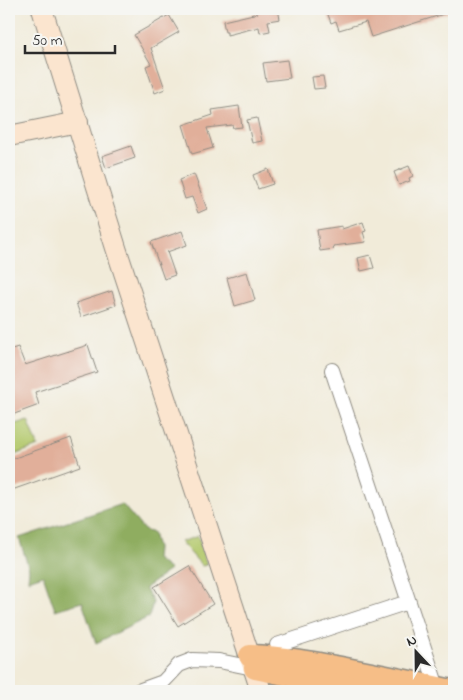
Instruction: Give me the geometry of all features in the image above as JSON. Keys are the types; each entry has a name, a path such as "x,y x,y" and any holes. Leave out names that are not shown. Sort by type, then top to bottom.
{"main road":[{"path":"252,662 299,661 444,689"},
{"path":"252,662 369,691"}],"street":[{"path":"42,9 116,248 261,691"},
{"path":"9,136 78,122"},
{"path":"332,370 408,602 444,689"},
{"path":"277,645 408,602"},
{"path":"145,690 163,682 178,665 185,661 205,659 252,662"}],"green space":[{"path":"28,420 38,446 9,457 9,426"},
{"path":"122,504 144,530 153,533 157,548 156,559 170,570 145,588 153,602 149,617 96,643 82,602 55,610 43,575 28,580 29,569 19,538"},
{"path":"198,536 207,565 202,566 181,542"}],"building":[{"path":"257,9 278,9 280,19 268,21 270,31 260,33 259,27 227,35 223,21 258,13"},
{"path":"326,9 452,9 453,11 371,37 366,22 339,30 336,21 331,23"},
{"path":"169,15 179,32 151,48 165,89 155,93 146,66 151,64 134,35"},
{"path":"287,60 290,78 266,81 263,63"},
{"path":"323,76 325,88 314,89 312,77"},
{"path":"239,106 242,127 233,128 232,125 207,128 213,148 192,154 183,125 213,115 212,110"},
{"path":"257,118 262,141 252,143 247,120"},
{"path":"131,146 135,158 106,168 102,156"},
{"path":"409,166 413,176 409,178 410,181 399,185 394,172"},
{"path":"268,169 273,184 258,189 253,175"},
{"path":"194,174 207,209 198,213 192,197 185,199 179,180"},
{"path":"363,222 366,231 363,232 366,242 333,246 334,249 320,251 317,230 342,226 342,229"},
{"path":"182,231 187,245 167,252 175,275 164,279 151,242"},
{"path":"370,255 374,268 361,271 358,258"},
{"path":"247,272 255,300 235,306 227,278"},
{"path":"112,291 116,305 81,317 76,303"},
{"path":"88,345 97,372 35,392 39,405 9,416 9,350 18,347 25,365"},
{"path":"71,438 80,466 9,491 9,460"},
{"path":"189,566 213,604 178,626 154,587"}]}
